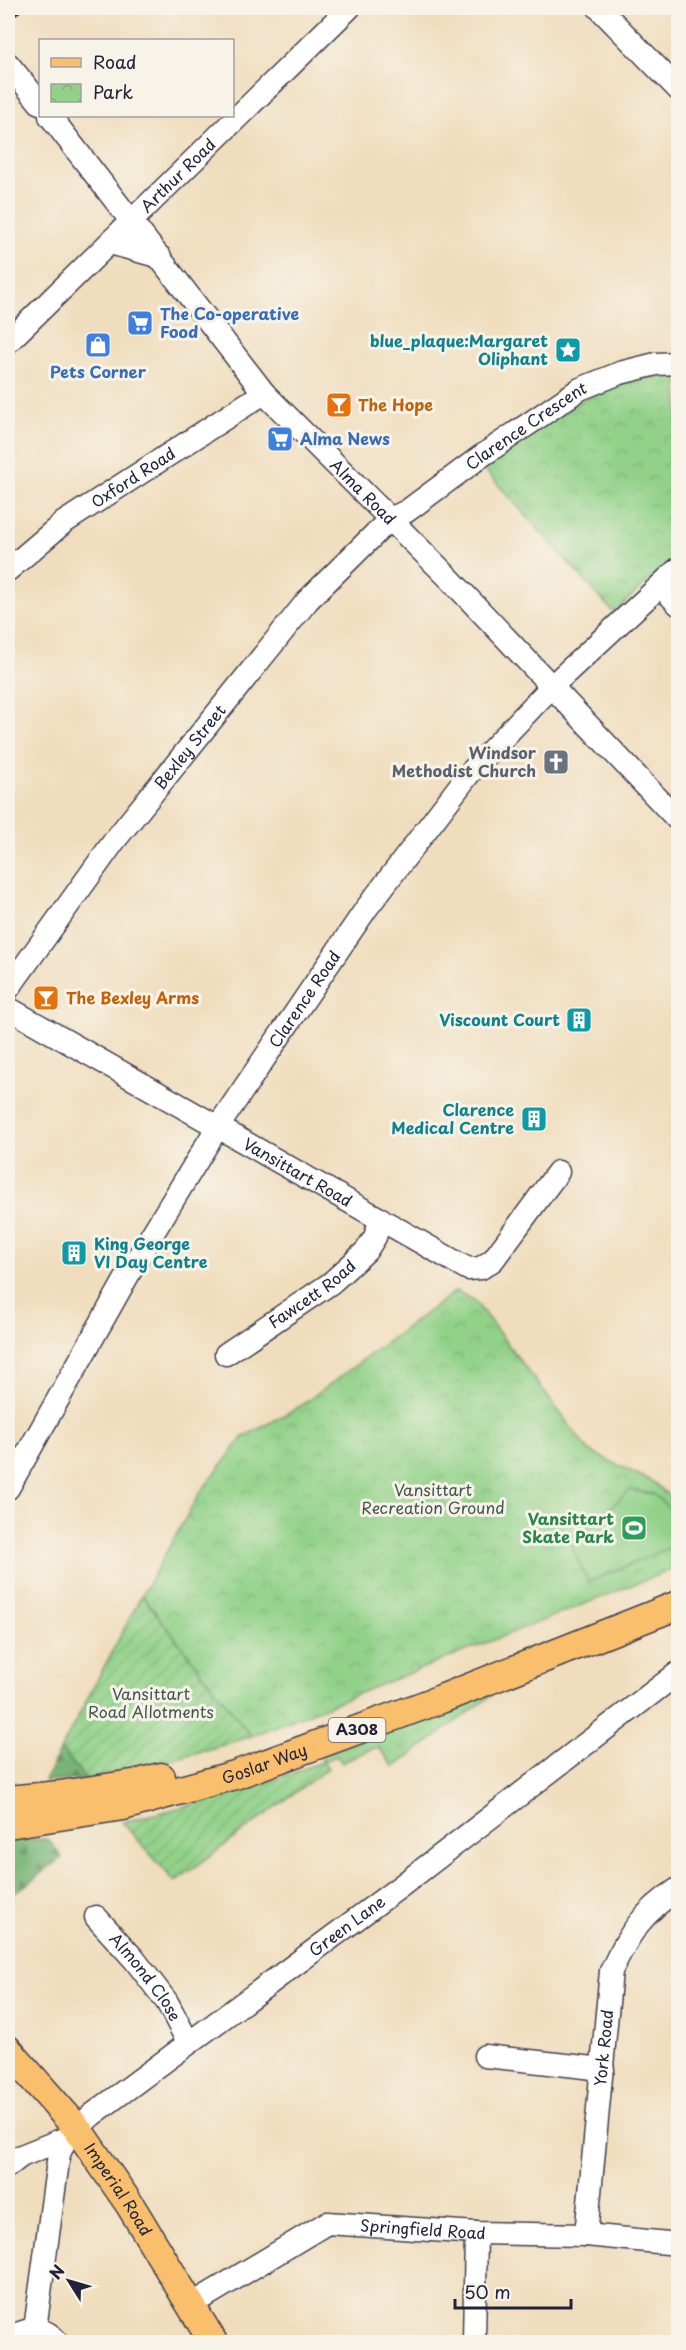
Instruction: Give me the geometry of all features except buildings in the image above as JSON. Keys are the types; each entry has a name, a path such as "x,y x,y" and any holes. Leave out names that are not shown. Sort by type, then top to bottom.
{"main road":[{"name":"Goslar Way","path":"8,1800 60,1796 139,1783 222,1761 301,1735 678,1588"},
{"name":"Goslar Way","path":"8,1824 123,1806 235,1775 441,1699 678,1605"},
{"name":"Imperial Road","path":"8,2050 71,2133 130,2205 213,2343"}],"street":[{"name":"Arthur Road","path":"8,342 349,8"},
{"path":"599,8 678,89"},
{"path":"8,64 39,102"},
{"name":"Alma Road","path":"51,117 264,393 553,685 678,820"},
{"path":"110,243 156,252 156,198"},
{"name":"Clarence Crescent","path":"390,519 407,511 480,457 580,389 620,373 656,364 678,363"},
{"name":"Oxford Road","path":"8,570 63,523 264,393"},
{"name":"Bexley Street","path":"8,989 115,840 308,600 390,519"},
{"name":"Clarence Road","path":"8,1488 137,1259 217,1128 372,900 468,775 553,685 678,569"},
{"path":"661,586 678,604"},
{"name":"Vansittart Road","path":"8,1008 468,1269 481,1268 493,1260 558,1172"},
{"name":"Fawcett Road","path":"226,1354 331,1283 366,1251 375,1237 381,1220"},
{"name":"Green Lane","path":"8,2166 21,2156 71,2133 188,2042 392,1893 678,1673"},
{"name":"York Road","path":"586,2235 611,1971 626,1938 656,1903 678,1889"},
{"name":"Almond Close","path":"96,1917 134,1959 167,2002 188,2042"},
{"path":"485,2056 603,2069"},
{"path":"35,2329 59,2154 71,2133"},
{"name":"Springfield Road","path":"191,2306 327,2223 476,2233 586,2235 678,2244"},
{"path":"474,2343 476,2233"},
{"path":"8,2341 24,2330 35,2329 45,2332 57,2343"}],"green space":[{"path":"678,374 678,553 614,613 484,469 555,417 593,395 633,380"},
{"name":"Vansittart Recreation Ground","path":"456,1291 474,1300 589,1451 653,1482 678,1504 678,1567 251,1736 142,1595 200,1493 243,1437 299,1407"},
{"name":"Vansittart Skate Park","path":"630,1490 653,1494 671,1509 678,1518 678,1537 669,1548 588,1582 571,1544"},
{"name":"Vansittart Road Allotments","path":"142,1595 251,1736 169,1760 86,1779 61,1749"},
{"path":"490,1694 491,1696 394,1767 378,1747 342,1763 337,1756 323,1761 320,1755"},
{"path":"61,1749 86,1779 44,1782"},
{"path":"323,1761 328,1768 175,1882 122,1822 224,1796"},
{"path":"48,1839 62,1857 10,1897 8,1895 9,1840"}],"railway":[{"path":"8,20 21,8"}],"place":[{"name":"The Co-operative Food","path":"140,323"},
{"name":"Pets Corner","path":"98,345"},
{"name":"blue_plaque:Margaret Oliphant","path":"568,350"},
{"name":"The Hope","path":"339,405"},
{"name":"Alma News","path":"280,439"},
{"name":"Windsor Methodist Church","path":"556,762"},
{"name":"The Bexley Arms","path":"46,998"},
{"name":"Viscount Court","path":"579,1020"},
{"name":"Clarence Medical Centre","path":"534,1119"},
{"name":"King George VI Day Centre","path":"74,1253"},
{"name":"Vansittart Skate Park","path":"634,1528"}]}
